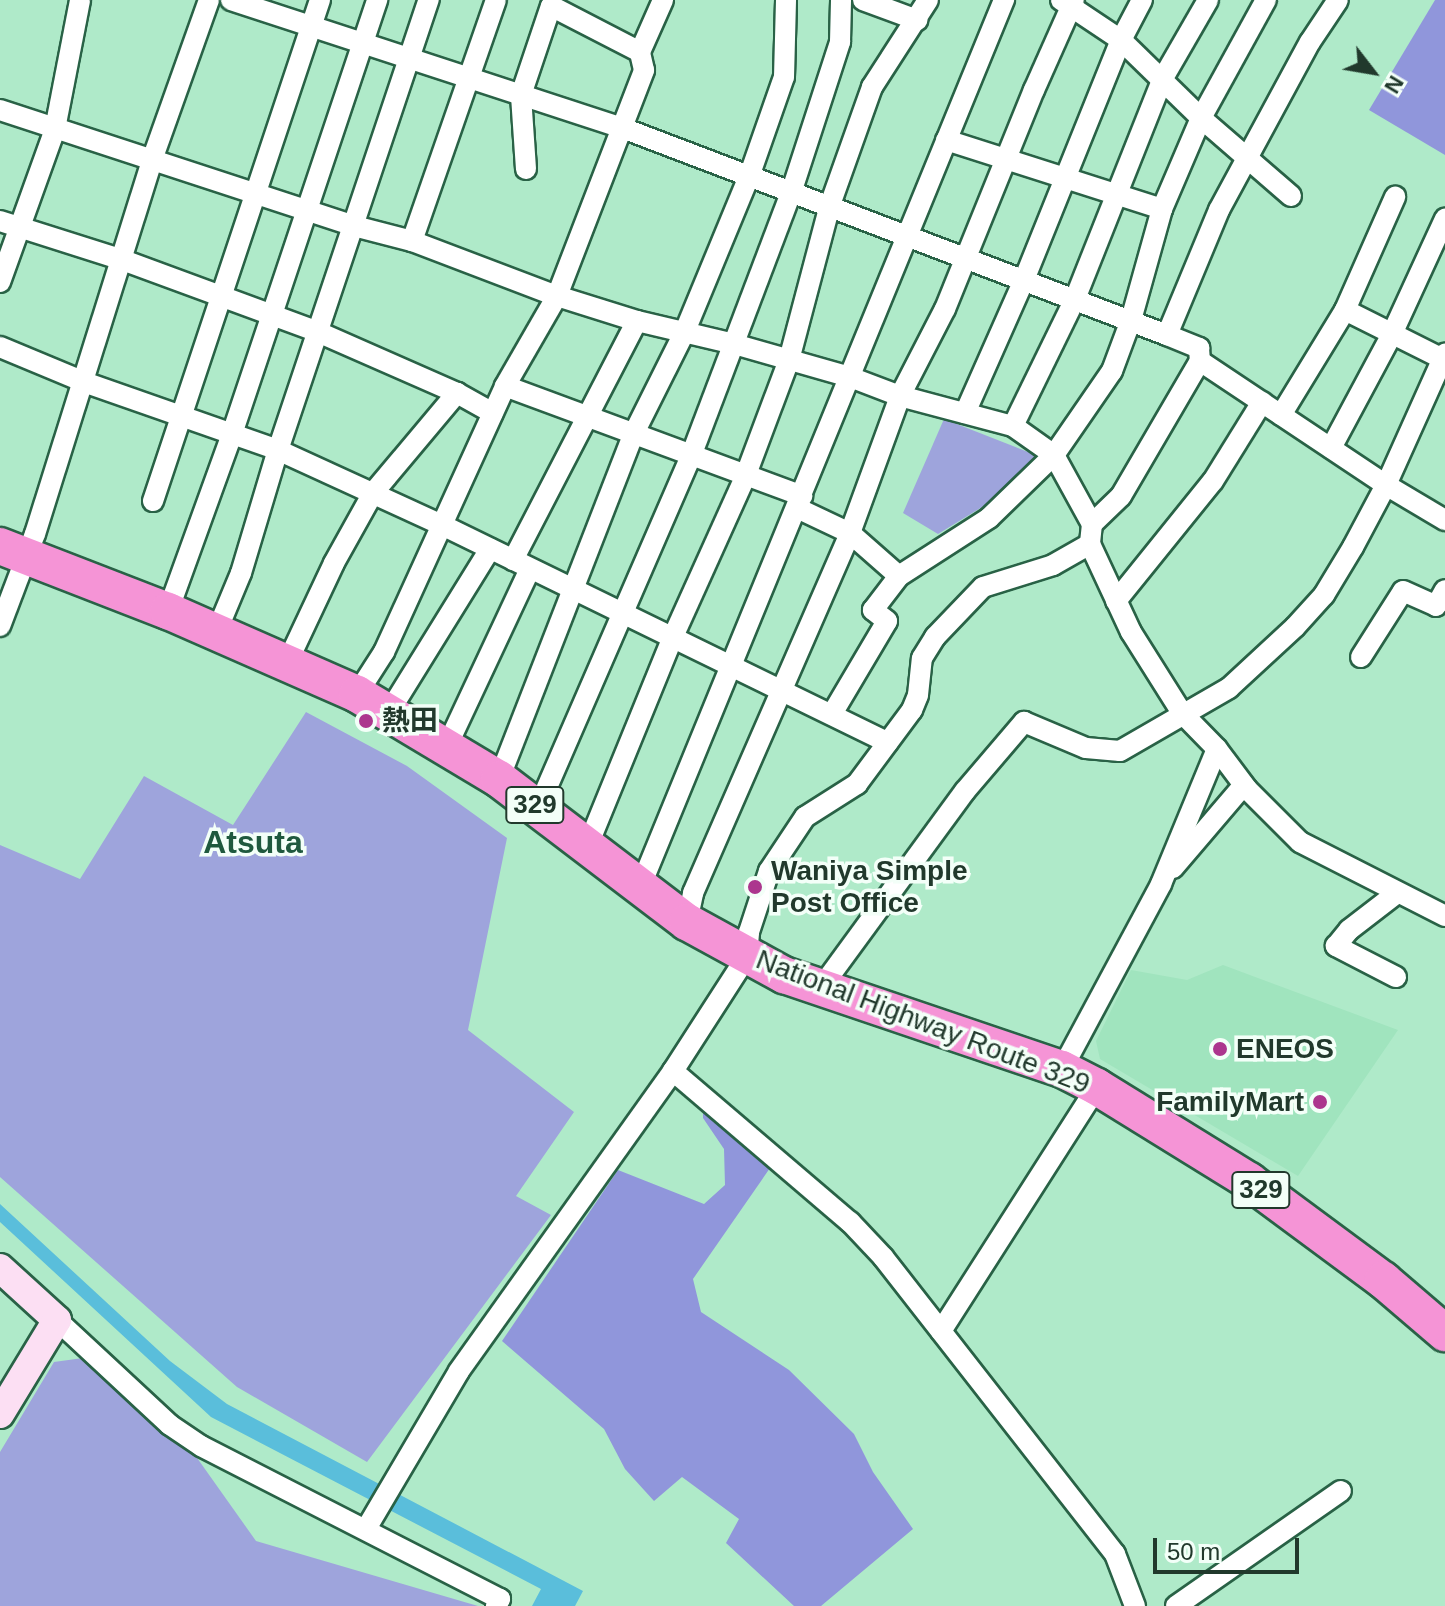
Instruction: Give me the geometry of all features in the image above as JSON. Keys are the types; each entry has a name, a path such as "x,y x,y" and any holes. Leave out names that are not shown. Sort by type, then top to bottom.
{"highway":[{"name":"National Highway Route 329","path":"14,551 168,611 357,694 499,779 687,922 747,956 820,989 1062,1069 1097,1087 1249,1181 1383,1280 1445,1333"}],"street":[{"path":"0,282 9,224 55,129 80,0"},
{"path":"0,626 14,551 84,382 152,160 209,0"},
{"path":"231,0 620,127 792,190 1199,348 1200,361 1121,496 1091,534 1053,565 983,587 935,637 922,658 918,695 912,710 857,784 805,817 769,871 749,932 747,956 673,1071 459,1371 366,1529"},
{"path":"153,501 320,0"},
{"path":"168,611 232,434 377,0"},
{"path":"216,633 241,573 278,450 407,58 429,0"},
{"path":"412,241 496,0"},
{"path":"357,694 384,652 505,386 557,296 644,70 640,52 663,0"},
{"path":"499,779 570,589 633,435 685,331 750,174 784,77 786,0"},
{"path":"538,808 620,613 691,456 792,190 840,42 841,0"},
{"path":"863,0 917,20"},
{"path":"588,845 672,639 745,477 789,360 830,205 872,87 928,0"},
{"path":"641,885 1004,0"},
{"path":"965,413 1024,280 1121,40 1142,0"},
{"path":"1013,426 1075,299 1163,78 1208,0"},
{"path":"832,714 887,621 873,610 899,576 989,518 1054,455 1112,371 1131,320 1162,209 1201,118 1266,0"},
{"path":"1167,335 1219,210 1338,0"},
{"path":"687,922 693,893 850,533 900,396 945,309 1069,2 1121,40 1201,118 1291,196"},
{"path":"526,169 521,95 551,6 640,52"},
{"path":"0,110 354,226 412,241 557,296 637,321 734,344 850,377 900,396 1013,426 1054,455 1091,534 1131,632 1182,713 1217,749 1244,785 1300,842 1445,916"},
{"path":"946,140 1162,209"},
{"path":"1281,415 1345,310 1395,197"},
{"path":"1331,448 1392,334 1445,219"},
{"path":"9,224 120,259 318,332 457,393 493,413"},
{"path":"820,989 965,791 1024,722 1086,748 1120,751 1229,688 1269,654 1324,595 1386,485 1416,412 1444,358 1345,310"},
{"path":"447,746 588,417 637,321"},
{"path":"0,347 84,382 278,450 442,525 888,743"},
{"path":"1200,361 1386,485 1445,520"},
{"path":"505,386 745,477 799,502 850,533 899,576"},
{"path":"287,663 334,563 373,493 457,393"},
{"path":"1116,601 1213,481 1262,402"},
{"path":"389,712 490,549"},
{"path":"1361,657 1403,591 1436,606 1445,590"},
{"path":"1062,1069 1161,884 1217,749"},
{"path":"1161,884 1244,785"},
{"path":"1396,977 1336,946 1349,930 1397,893"},
{"path":"673,1071 850,1222 941,1331 1115,1554 1135,1606"},
{"path":"941,1331 1097,1087"},
{"path":"0,1268 170,1425 201,1446 500,1599 496,1606"},
{"path":"0,1414 57,1320"},
{"path":"1176,1606 1341,1491"}],"shaded area":[{"path":"1435,0 1445,0 1445,155 1369,110"},
{"path":"944,419 1033,454 1037,463 992,501 938,534 903,513"},
{"path":"306,712 407,766 507,838 468,1030 574,1112 516,1196 551,1215 367,1462 237,1387 0,1177 0,845 80,879 144,776 233,825"},
{"path":"1223,965 1398,1030 1298,1176 1100,1059 1096,1041 1131,970 1187,980"},
{"path":"703,1106 770,1168 693,1279 701,1312 789,1370 854,1434 873,1472 913,1529 821,1606 794,1606 726,1543 739,1519 682,1477 654,1501 625,1469 604,1429 502,1341 618,1170 704,1204 725,1185 724,1149 703,1118"},
{"path":"0,1204 170,1361 227,1404 583,1591 575,1606 532,1606 541,1589 211,1417 0,1222"},
{"path":"83,1358 165,1435 195,1455 256,1541 478,1606 0,1606 0,1452 54,1362"}],"place":[{"name":"熱田","path":"366,721"},
{"name":"Waniya Simple Post Office","path":"755,887"},
{"name":"ENEOS","path":"1220,1049"},
{"name":"FamilyMart","path":"1320,1102"}],"district":[{"name":"Atsuta","path":"253,842"}]}
